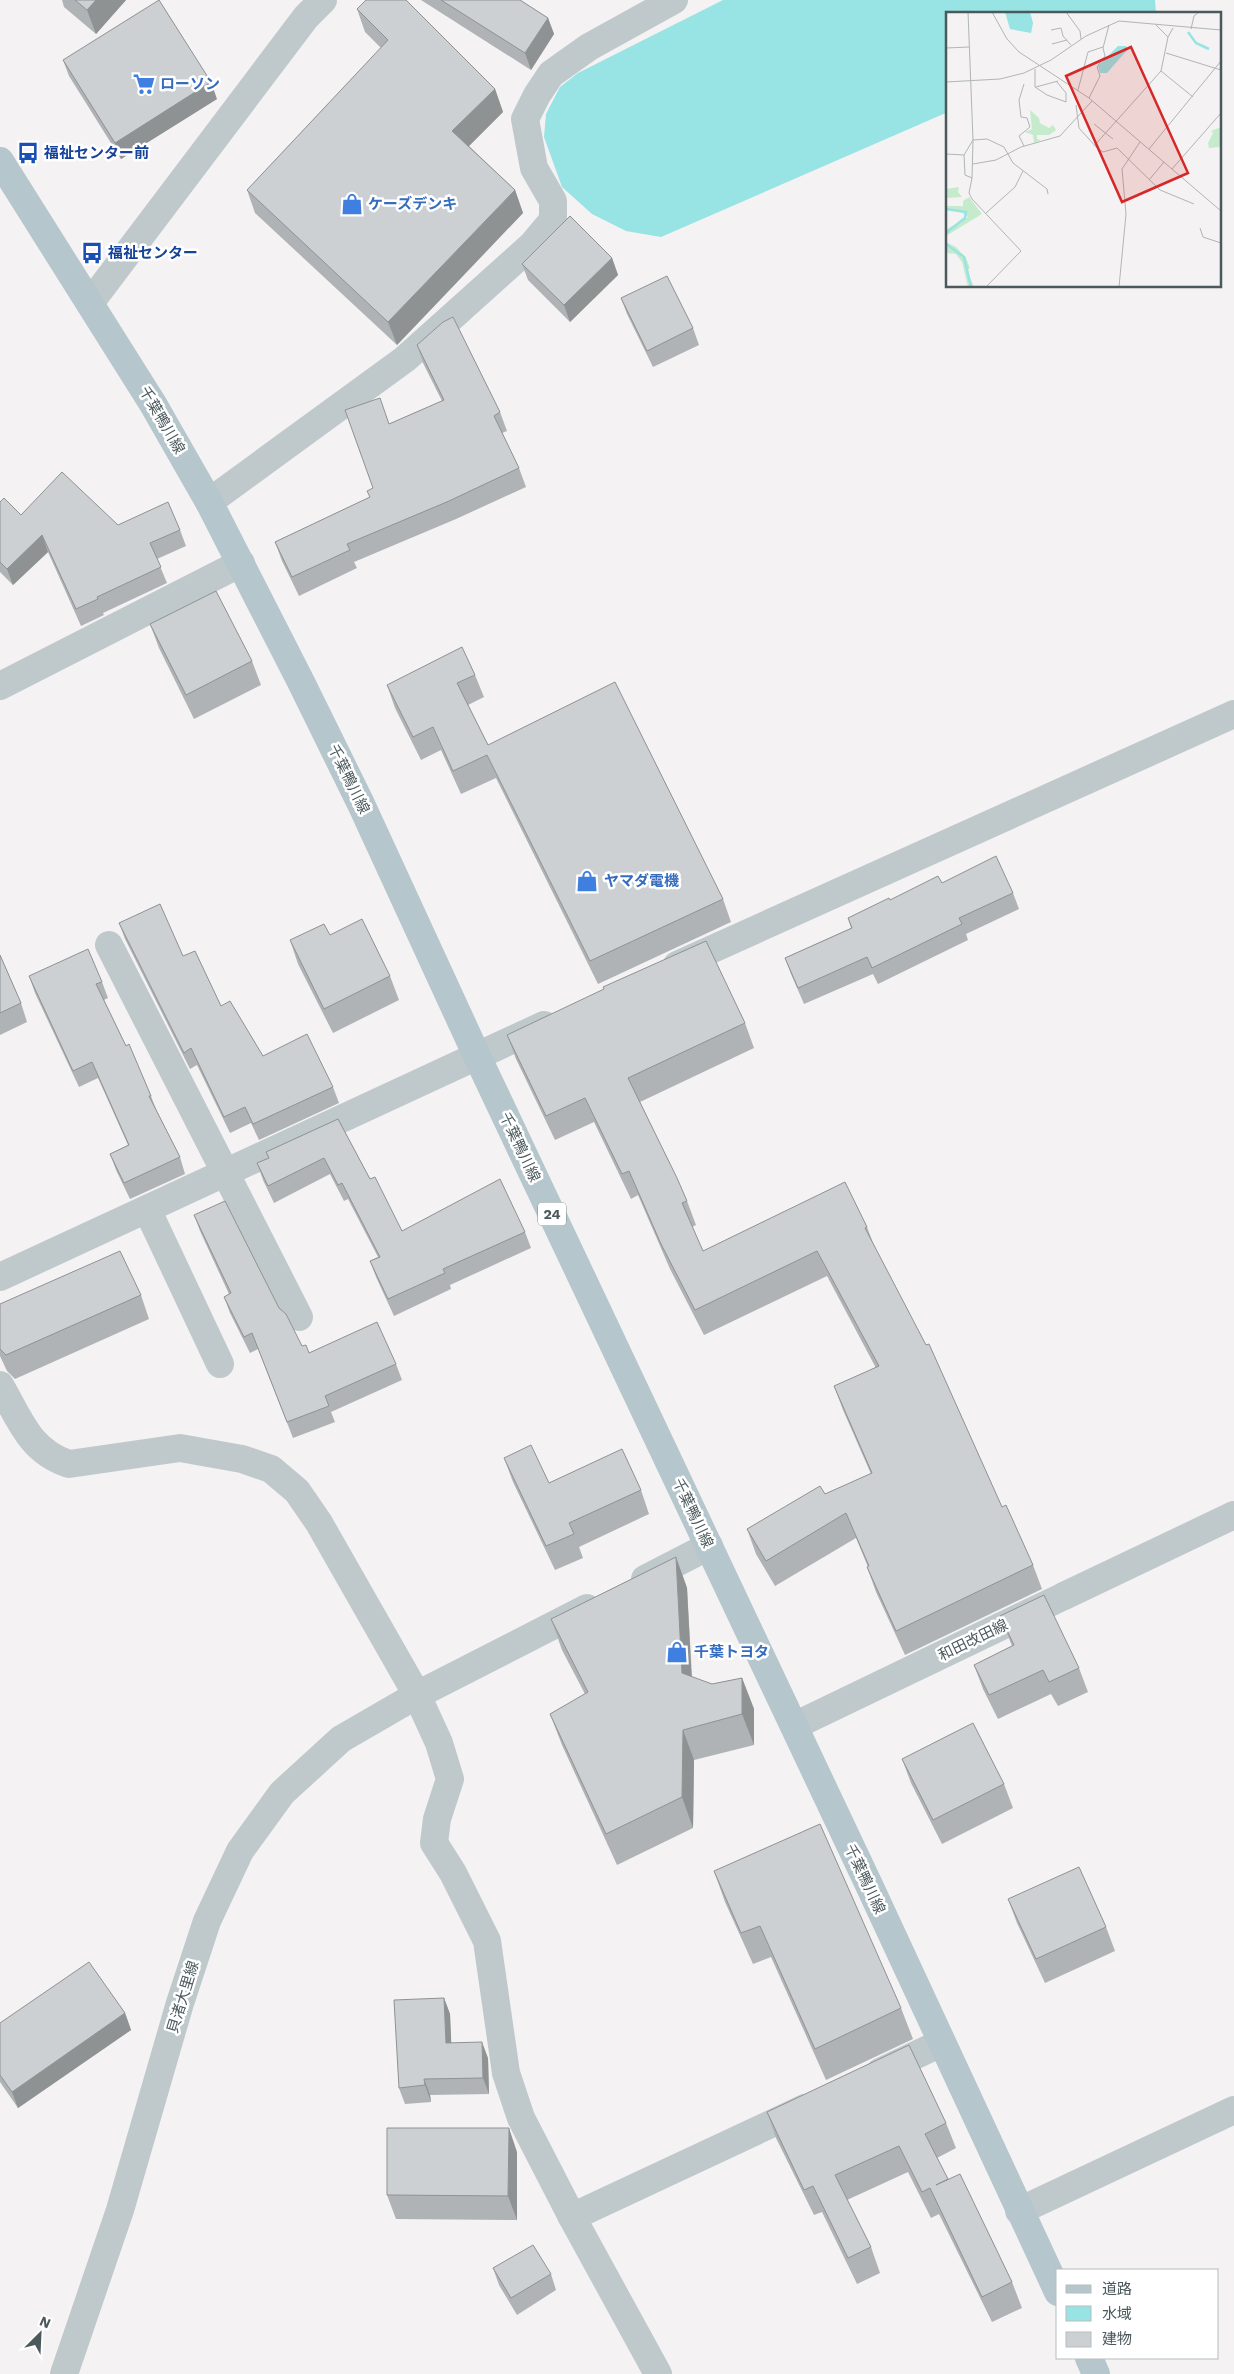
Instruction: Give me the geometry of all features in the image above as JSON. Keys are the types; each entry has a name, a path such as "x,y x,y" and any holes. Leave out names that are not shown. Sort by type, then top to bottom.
{"main road":[{"name":"千葉鴨川線","path":"0,161 153,404 241,563 361,804 477,1056 794,1726 1056,2288"},
{"path":"1089,2359 1096,2374"}],"street":[{"path":"90,303 306,17 323,0"},
{"path":"208,502 405,359 532,245 553,220 553,201 534,168 525,119 537,95 551,74 589,47 674,0"},
{"path":"0,686 241,563"},
{"path":"657,974 1234,714"},
{"path":"109,945 299,1317"},
{"path":"0,1277 567,1015"},
{"path":"147,1208 220,1364"},
{"path":"0,1385 34,1444 53,1459 69,1464 180,1448 242,1459 271,1469 297,1491 319,1523 417,1695 439,1742 450,1779 437,1819 434,1843 453,1873 487,1941 506,2073 521,2118 572,2217 658,2374"},
{"name":"和田改田線","path":"794,1726 1234,1515"},
{"name":"貝渚大里線","path":"64,2374 120,2210 180,2003 207,1921 240,1851 282,1793 341,1739 417,1695 708,1546"},
{"path":"862,2081 941,2043"},
{"path":"572,2217 826,2098"},
{"path":"1019,2211 1234,2110"}],"water":[{"path":"723,0 1155,0 1156,12 946,12 946,113 661,237 626,231 592,214 562,187 544,137 546,114 560,87 578,73"}],"building":[{"path":"75,0 96,0 87,10"},
{"path":"159,0 211,82 115,143 63,60"},
{"path":"366,0 406,0 495,89 452,131 515,190 388,322 247,190 388,40 357,9"},
{"path":"441,0 520,0 548,18 525,53"},
{"path":"570,216 612,258 564,305 522,264"},
{"path":"667,276 693,328 647,351 621,298"},
{"path":"453,317 500,412 494,416 519,468 449,501 347,544 350,550 292,577 275,542 370,497 367,491 373,488 345,410 380,398 389,424 444,400 417,345 443,322"},
{"path":"62,472 118,525 168,502 180,530 150,543 161,567 76,609 42,535 7,569 0,562 0,502 4,498 21,515"},
{"path":"216,591 252,661 186,695 150,624"},
{"path":"462,647 475,675 457,683 488,745 615,682 723,899 590,961 487,755 453,771 433,727 413,737 387,685"},
{"path":"996,856 1013,893 959,918 962,924 872,968 867,957 798,988 785,958 852,928 848,918 889,898 890,900 938,876 942,883"},
{"path":"160,904 183,956 195,951 221,1006 230,1001 263,1056 307,1034 333,1087 253,1124 245,1107 224,1117 191,1048 184,1053 119,923"},
{"path":"362,919 390,976 324,1009 290,940 324,924 330,935"},
{"path":"706,941 745,1023 628,1078 687,1201 682,1203 703,1251 845,1182 867,1227 865,1228 926,1345 929,1344 1002,1507 1006,1505 1033,1565 896,1631 867,1567 869,1566 846,1513 766,1561 747,1529 820,1486 825,1494 872,1473 834,1386 879,1366 817,1251 695,1310 661,1244 629,1171 622,1174 585,1098 546,1116 507,1035 604,989 603,987"},
{"path":"88,949 102,982 96,984 126,1046 129,1044 151,1096 149,1096 180,1157 124,1183 110,1154 129,1145 92,1062 73,1071 29,976"},
{"path":"0,955 21,1003 0,1013"},
{"path":"338,1119 370,1179 375,1177 402,1231 500,1179 525,1232 443,1269 445,1273 388,1299 370,1261 380,1257 342,1183 338,1185 324,1158 268,1186 257,1163 269,1158 266,1152"},
{"path":"225,1201 279,1308 286,1314 302,1346 306,1345 309,1353 377,1322 396,1364 325,1396 329,1406 287,1422 252,1333 244,1337 224,1297 231,1293 194,1215"},
{"path":"120,1251 141,1295 6,1355 0,1349 0,1304"},
{"path":"531,1445 549,1483 622,1449 641,1490 569,1523 574,1534 546,1546 504,1458"},
{"path":"676,1557 682,1673 712,1684 742,1678 742,1714 683,1730 682,1797 606,1834 550,1714 588,1692 551,1619"},
{"path":"1044,1595 1079,1668 1049,1682 1043,1670 989,1695 974,1665 1014,1645 1000,1616"},
{"path":"973,1723 1004,1784 933,1820 902,1759"},
{"path":"820,1824 901,2008 815,2049 760,1926 741,1933 714,1871"},
{"path":"1079,1867 1106,1927 1036,1959 1008,1899"},
{"path":"89,1962 125,2013 12,2092 0,2075 0,2023"},
{"path":"444,1998 446,2043 482,2042 483,2078 424,2079 425,2085 399,2088 394,2000"},
{"path":"909,2045 946,2123 925,2134 948,2179 936,2185 960,2174 1012,2282 982,2297 930,2188 922,2192 899,2146 835,2175 871,2247 848,2258 813,2186 804,2190 767,2112"},
{"path":"387,2128 509,2128 508,2196 387,2195"},
{"path":"533,2245 551,2274 511,2298 493,2268"}],"place":[{"name":"ローソン","path":"144,84"},
{"name":"福祉センター前","path":"28,153"},
{"name":"ケーズデンキ","path":"352,204"},
{"name":"福祉センター","path":"92,253"},
{"name":"ヤマダ電機","path":"587,881"},
{"name":"千葉トヨタ","path":"677,1652"}]}
